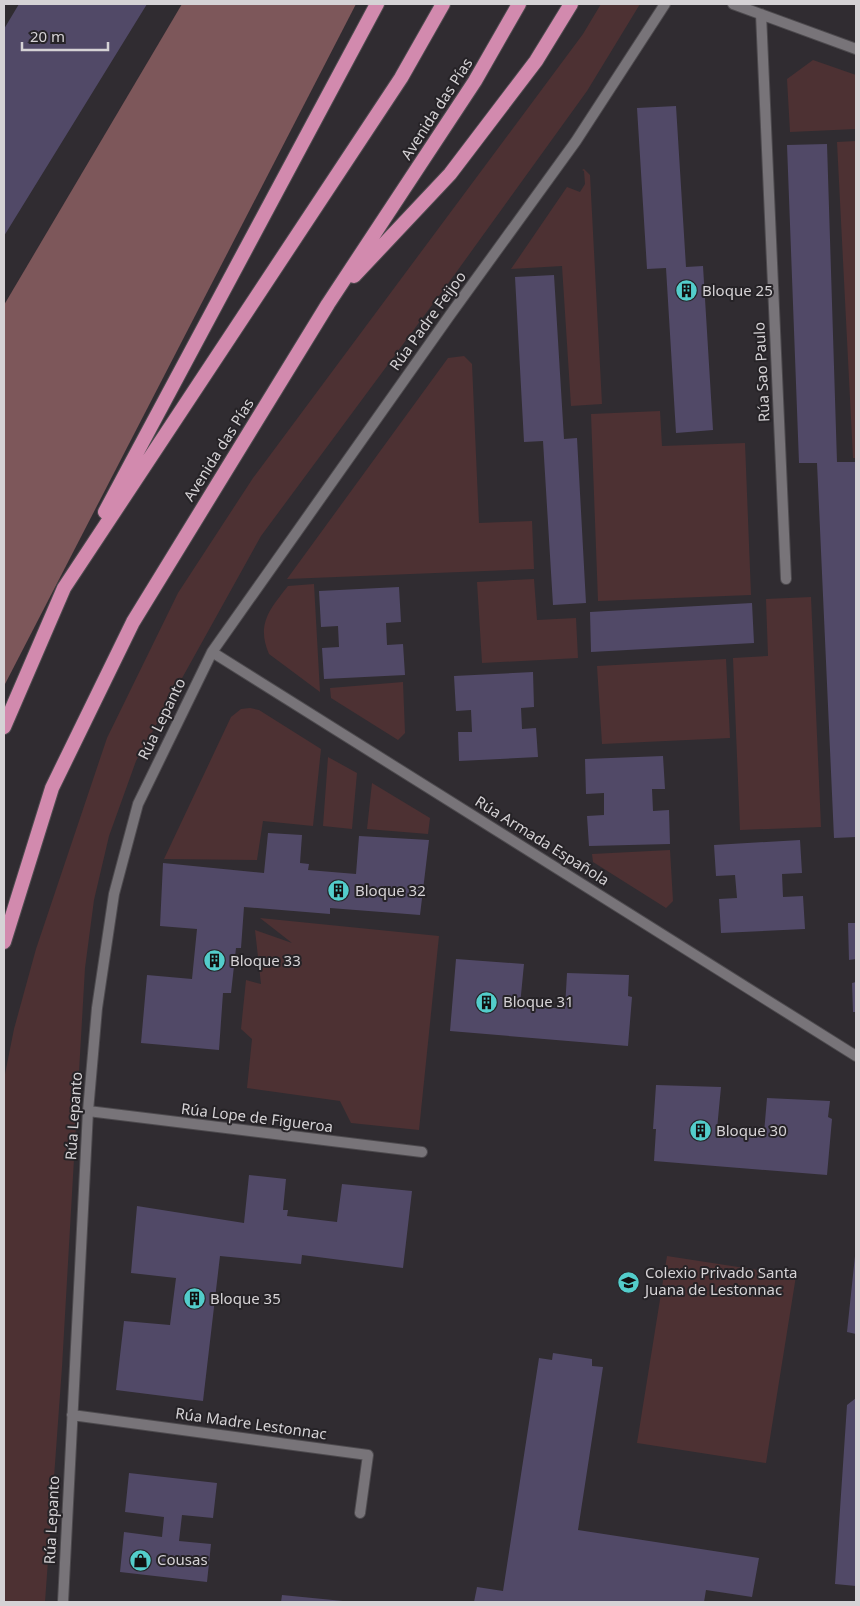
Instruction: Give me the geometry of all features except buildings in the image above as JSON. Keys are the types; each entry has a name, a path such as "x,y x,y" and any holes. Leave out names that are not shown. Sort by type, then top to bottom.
{"highway":[{"path":"4,727 64,588 377,4"},
{"path":"64,588 402,78 443,4"},
{"name":"Avenida das Pías","path":"4,942 52,788 133,622 328,304 475,81 519,4"},
{"path":"328,304 450,174 536,61 571,4"}],"street":[{"name":"Rúa Padre Feijoo","path":"212,652 444,323 576,140 665,4"},
{"path":"733,4 856,50"},
{"name":"Rúa Sao Paulo","path":"761,14 786,579"},
{"name":"Rúa Armada Española","path":"212,652 856,1056"},
{"name":"Rúa Lepanto","path":"63,1602 88,1111 97,1008 114,894 138,804 212,652"},
{"name":"Rúa Lope de Figueroa","path":"88,1111 422,1152"},
{"name":"Rúa Madre Lestonnac","path":"72,1415 368,1455 360,1513"}],"shaded area":[{"path":"182,4 356,4 4,686 4,305"},
{"path":"601,4 640,4 587,91 455,274 261,536 136,761 109,836 94,900 85,968 62,1367 45,1602 4,1602 4,1079 14,1029 36,949 107,738 178,593 253,478 583,34"},
{"path":"813,60 856,75 856,129 790,132 787,79"},
{"path":"856,141 856,458 853,458 837,142"},
{"path":"584,169 590,175 602,404 571,406 562,266 511,269 567,187 580,192 585,184 584,171 582,170"},
{"path":"464,356 472,364 479,523 532,521 534,569 287,579 448,358"},
{"path":"660,411 662,446 745,443 751,595 598,601 591,414"},
{"path":"534,579 537,620 576,618 578,658 482,663 477,582"},
{"path":"314,584 320,692 269,654 264,634 267,617 288,586"},
{"path":"811,597 821,827 740,830 733,658 768,656 766,599"},
{"path":"726,659 730,738 602,744 597,666"},
{"path":"403,682 405,733 398,740 331,698 330,688"},
{"path":"241,709 259,710 321,749 313,826 263,821 257,860 164,859 231,717"},
{"path":"328,757 357,773 352,829 323,826"},
{"path":"372,783 430,818 428,834 367,829"},
{"path":"670,850 673,901 666,908 593,862 592,854"},
{"path":"260,918 439,936 419,1130 351,1123 340,1101 247,1088 252,1039 241,1029 246,980 261,984 255,930 292,943"},
{"path":"667,1256 796,1276 766,1463 637,1443"}],"place":[{"name":"Bloque 25","path":"686,291"},
{"name":"Bloque 32","path":"339,891"},
{"name":"Bloque 33","path":"214,961"},
{"name":"Bloque 31","path":"487,1002"},
{"name":"Bloque 30","path":"700,1131"},
{"name":"Colexio Privado Santa Juana de Lestonnac","path":"629,1282"},
{"name":"Bloque 35","path":"194,1299"},
{"name":"Cousas","path":"141,1560"}]}
